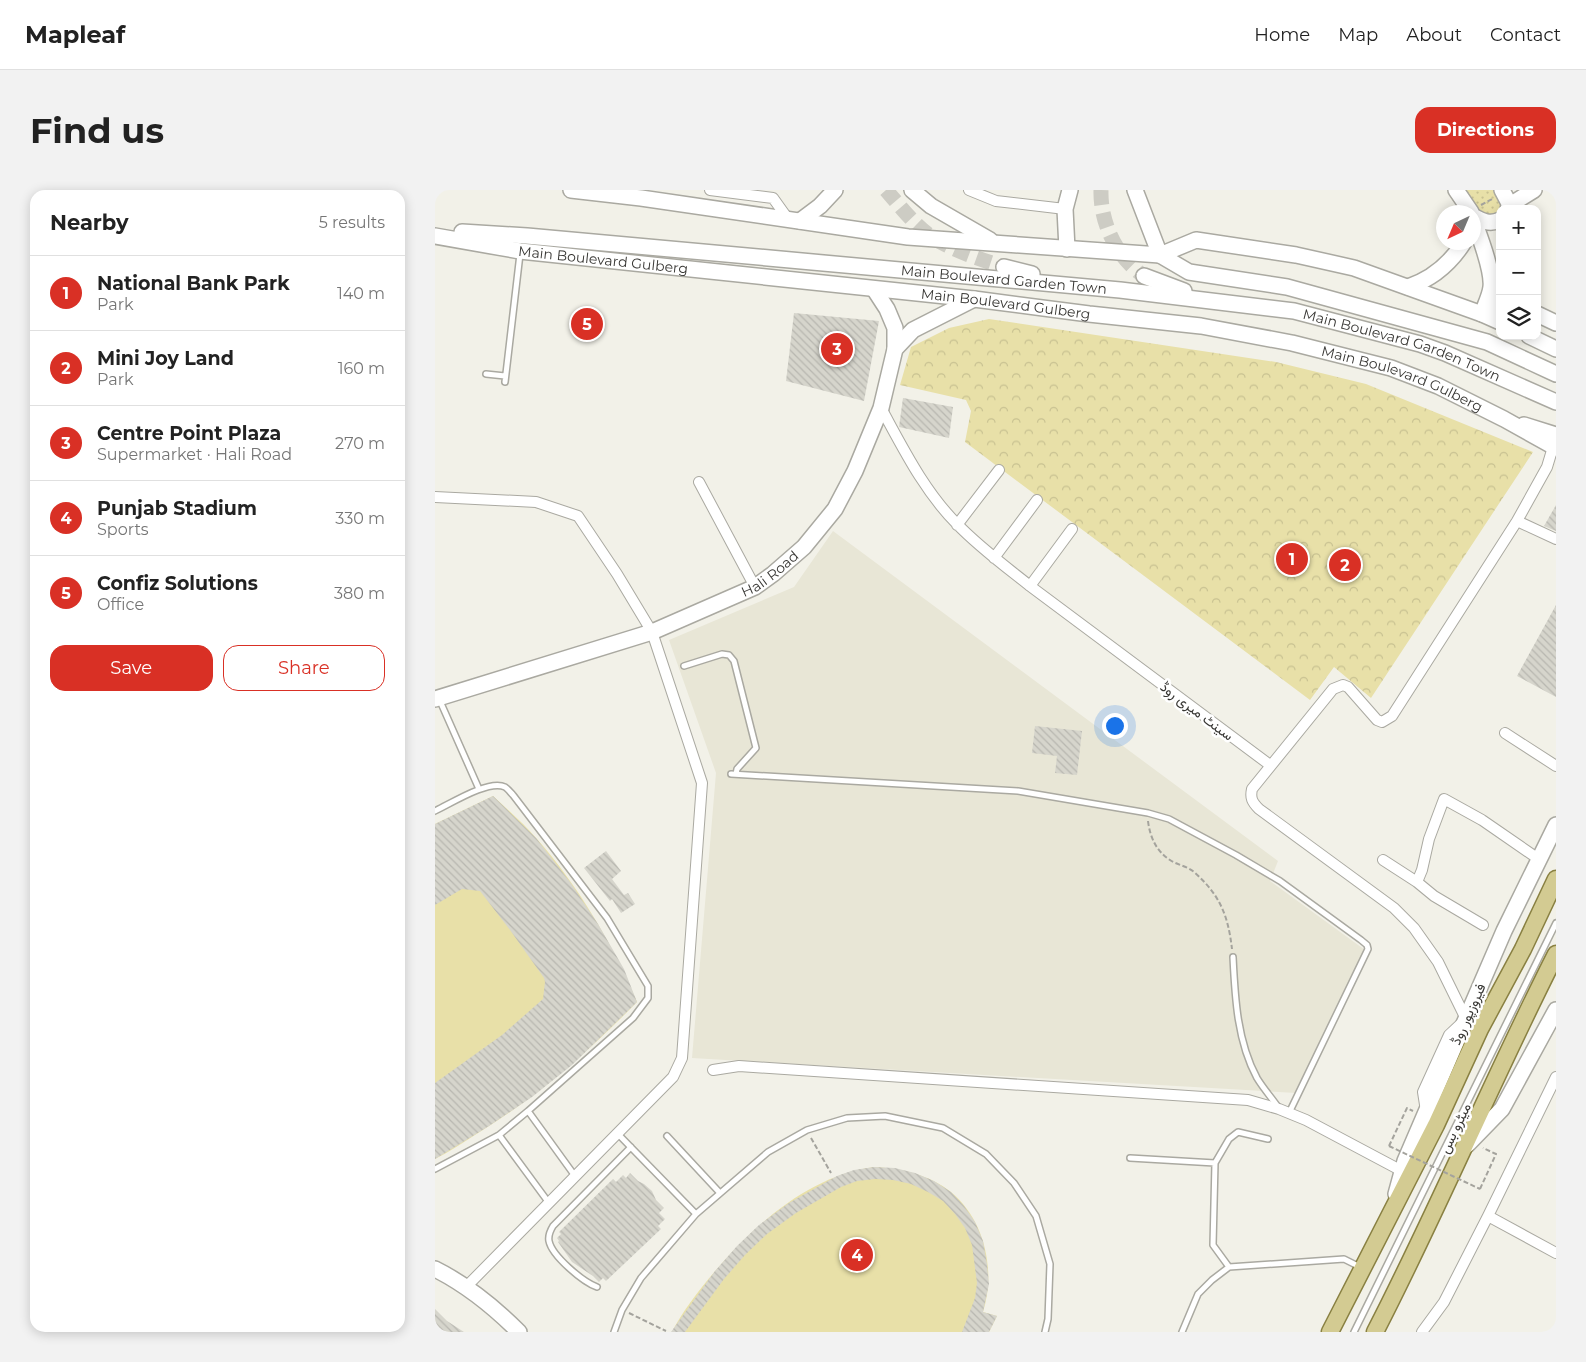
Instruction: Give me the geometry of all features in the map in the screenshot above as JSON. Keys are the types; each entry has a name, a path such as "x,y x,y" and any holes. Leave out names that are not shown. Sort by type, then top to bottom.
{"main road":[{"path":"571,190 641,198 908,236 1067,249 1160,255 1196,240 1297,255 1354,268 1490,317"},
{"path":"794,220 820,206 835,190"},
{"path":"912,190 945,214 995,243"},
{"path":"1067,249 1065,209 1070,190"},
{"path":"1135,190 1160,255"},
{"path":"1456,190 1466,205"},
{"path":"1514,205 1534,190"},
{"path":"1502,191 1509,205"},
{"path":"1481,221 1490,223 1496,221"},
{"name":"Main Boulevard Garden Town","path":"435,231 527,236 1120,290 1294,311 1420,344 1471,363 1556,402"},
{"name":"Main Boulevard Gulberg","path":"435,236 520,251 974,299 1201,326 1292,343 1391,368 1438,386 1555,443"},
{"path":"1481,240 1491,278 1490,317"},
{"path":"1408,287 1422,282 1444,268 1458,250"},
{"name":"Main Boulevard Garden Town","path":"1160,255 1189,272 1287,287 1487,342 1556,374"},
{"path":"1004,267 1040,276 1120,290"},
{"path":"1144,276 1209,300"},
{"path":"874,289 887,309 895,328 895,348"},
{"path":"895,348 913,330 974,299"},
{"path":"1490,317 1496,305"},
{"path":"1537,340 1556,349"},
{"name":"Hali Road","path":"437,699 652,632 755,587 773,574 804,548 835,509 855,471 881,408 895,348"},
{"name":"فیروزپور روڈ","path":"1393,1208 1405,1161 1426,1111 1505,931 1556,825"},
{"name":"فیروزپور روڈ","path":"1330,1332 1436,1125 1480,1029 1523,949 1556,879"},
{"path":"1375,1332 1556,954"},
{"path":"1464,1148 1502,1109 1556,1010"},
{"path":"435,1269 467,1287 519,1332"}],"street":[{"path":"710,190 773,198 794,220"},
{"path":"969,190 996,201 1065,209"},
{"name":"سینٹ میری روڈ","path":"881,408 907,457 957,525 994,558 1270,765"},
{"path":"1466,1019 1438,962 1407,921 1394,908 1363,884 1259,809 1252,802 1252,789 1333,689 1338,686 1347,687 1377,720 1383,722 1392,716 1517,521 1547,467 1555,443"},
{"path":"957,525 999,470"},
{"path":"699,482 755,587"},
{"path":"435,497 536,502 578,516 617,574 652,632 702,783 682,1058 673,1077 467,1287"},
{"path":"994,558 1037,500"},
{"path":"1517,521 1556,539"},
{"path":"1031,586 1072,529"},
{"path":"1505,734 1556,766"},
{"path":"1417,882 1423,870 1429,838 1444,799 1482,820 1540,860"},
{"path":"1383,860 1417,882 1434,896 1483,925"},
{"path":"713,1070 739,1066 1248,1100 1306,1120 1402,1171"},
{"path":"1425,1331 1444,1302 1556,1077"},
{"path":"1488,1216 1556,1253"}],"lane":[{"path":"486,374 505,379 520,251"},
{"path":"684,666 723,654 729,655 734,661 756,748 734,774 1018,791 1147,813 1169,819 1280,881 1367,946 1368,949 1284,1111 1257,1078 1244,1044 1239,1025 1233,957"},
{"path":"437,699 479,789"},
{"path":"435,811 479,789 495,785 505,787 607,918 648,986 648,998 633,1018 528,1111 499,1135 435,1169"},
{"name":"میٹرو بس","path":"1354,1332 1556,923"},
{"path":"528,1111 575,1176"},
{"path":"614,1332 622,1310 641,1278 696,1214 767,1152 807,1130 847,1118 885,1116 943,1128 986,1154 1014,1182 1036,1216 1050,1264 1049,1320 1045,1332"},
{"path":"1229,1267 1213,1245 1215,1163 1229,1139 1238,1132 1268,1139"},
{"path":"617,1133 696,1214"},
{"path":"499,1135 549,1203"},
{"path":"667,1136 720,1193"},
{"path":"597,1287 583,1280 555,1252 549,1244 549,1232 631,1147"},
{"path":"1130,1158 1215,1163"},
{"path":"1181,1332 1198,1294 1229,1267 1345,1259 1363,1268"}],"path":[{"path":"1481,205 1502,191"},
{"path":"1147,813 1151,836 1159,850 1170,860 1192,871 1212,890 1224,910 1229,926 1233,957"},
{"path":"1407,1108 1389,1146 1480,1189 1496,1154"},
{"path":"807,1130 831,1173"},
{"path":"622,1310 666,1331"}],"shaded area":[{"path":"833,531 1278,861 1270,881 1365,950 1296,1093 692,1058 716,773 669,640 794,587"}],"green space":[{"path":"1456,190 1502,190 1507,205 1496,205 1496,221 1490,223 1481,214 1481,205 1471,205"},
{"path":"989,319 1276,362 1366,384 1533,452 1371,698 1334,667 1310,700 965,442 971,411 966,400 900,385 911,347 949,328"},
{"path":"493,796 532,833 581,896 617,958 637,1002 580,1057 540,1090 498,1121 435,1159 435,824"},
{"path":"874,1167 904,1171 934,1181 951,1192 963,1204 972,1217 985,1247 988,1263 988,1280 983,1312 997,1316 989,1332 672,1332 702,1287 756,1228 800,1195 823,1182 848,1173"}],"building":[{"path":"794,313 879,321 864,401 786,381"},
{"path":"903,398 953,407 949,438 899,427"},
{"path":"1556,505 1556,531 1544,526"},
{"path":"1556,605 1556,697 1517,676"},
{"path":"1035,726 1082,731 1077,775 1055,773 1057,756 1032,753"},
{"path":"493,796 536,838 570,882 598,924 624,969 637,1002 572,1065 532,1097 435,1159 435,1083 502,1035 543,999 544,978 480,891 462,889 435,905 435,824"},
{"path":"606,851 621,871 612,879 624,895 628,893 635,904 621,913 612,899 610,901 584,868"},
{"path":"874,1167 895,1168 915,1173 934,1181 951,1192 964,1206 975,1222 983,1241 989,1284 983,1312 997,1316 989,1332 962,1332 975,1298 977,1283 972,1245 965,1228 955,1214 943,1201 911,1184 875,1179 857,1181 841,1187 796,1213 767,1234 724,1279 685,1332 671,1332 715,1271 759,1225 789,1203 837,1176 854,1170"},
{"path":"630,1173 652,1191 656,1200 664,1208 659,1213 665,1219 658,1226 661,1229 606,1281 603,1278 599,1282 572,1262 557,1238 561,1234 559,1232 613,1179 616,1182 623,1175 626,1178"},
{"path":"435,1309 447,1321 464,1332 435,1332"}],"tunnel":[{"path":"886,190 914,222 932,237 958,251 1004,267"},
{"path":"1101,190 1103,215 1112,239 1126,260 1144,276"}],"place":[{"name":"Confiz Solutions","path":"587,324"},
{"name":"Centre Point Plaza","path":"837,349"},
{"name":"National Bank Park","path":"1292,559"},
{"name":"Mini Joy Land","path":"1345,565"},
{"name":"Punjab Stadium","path":"857,1255"}]}
